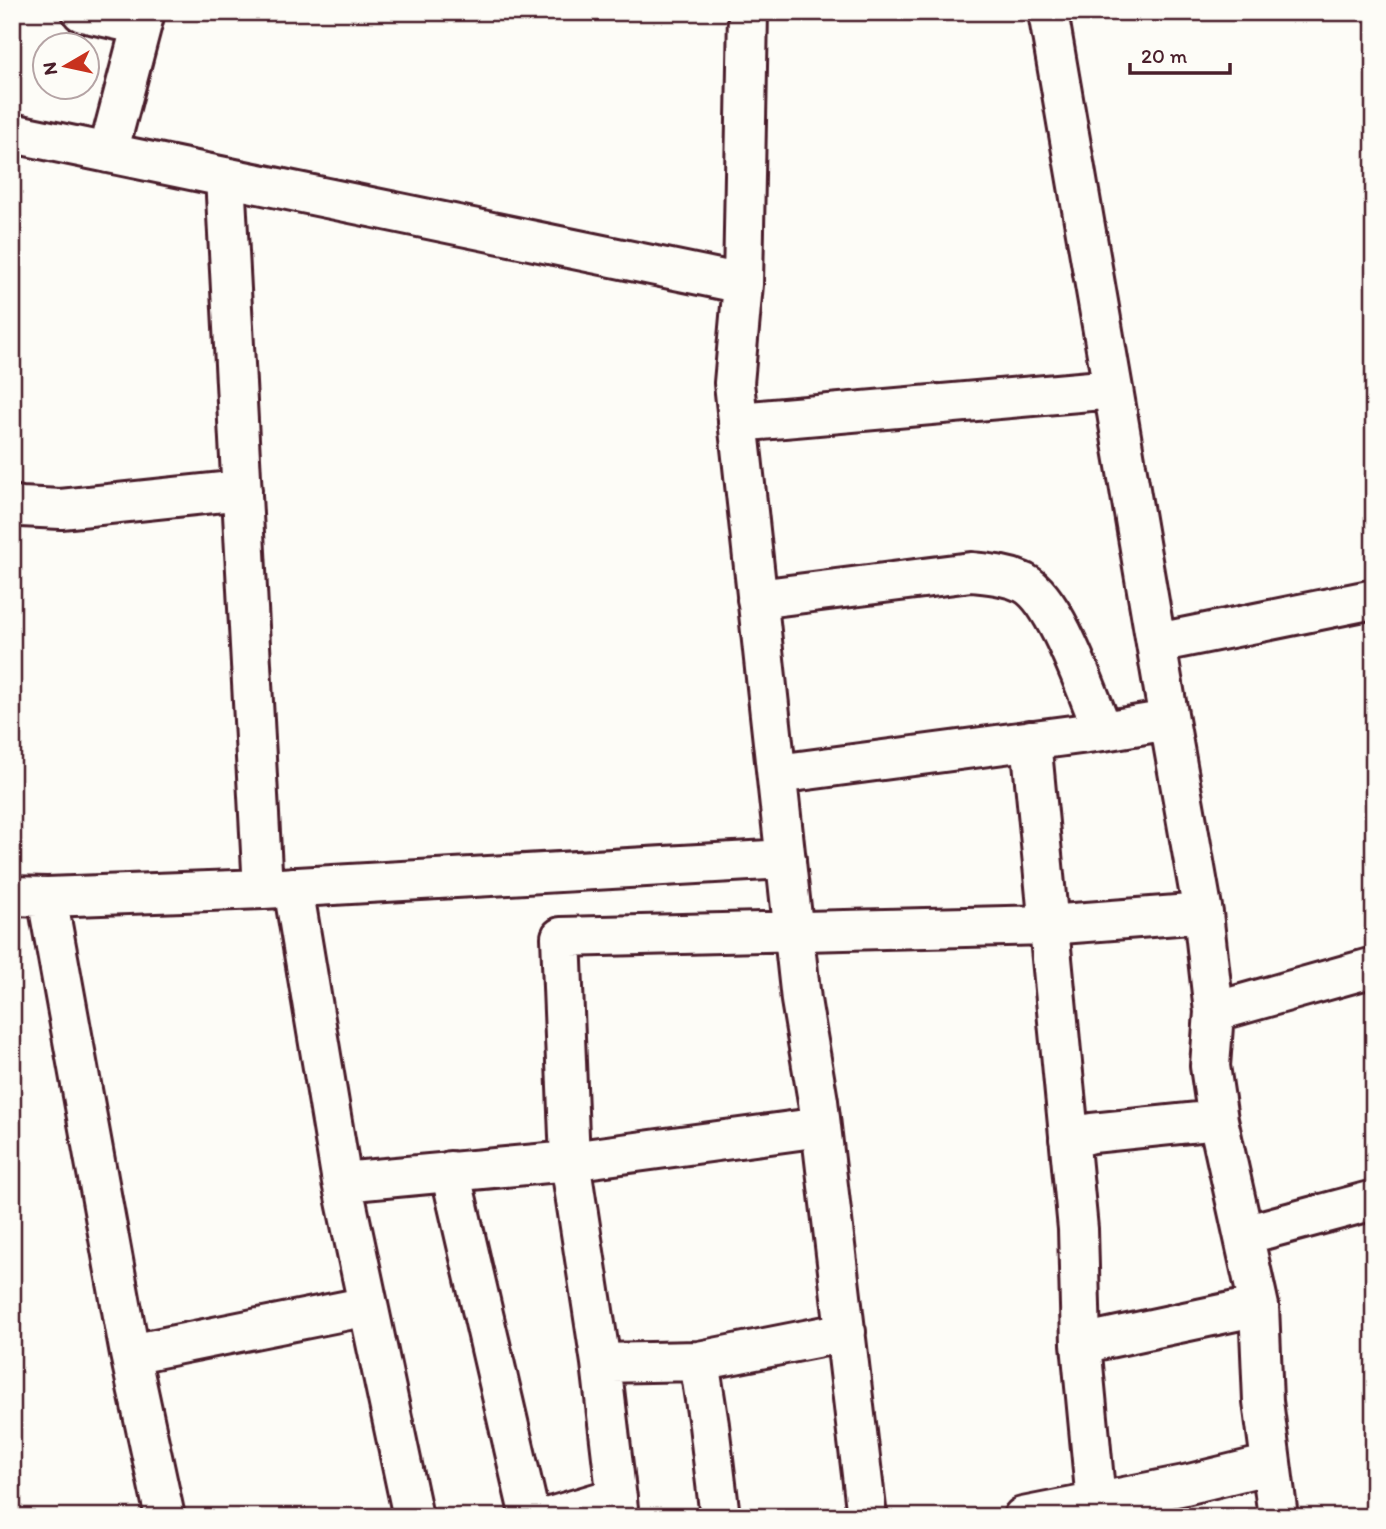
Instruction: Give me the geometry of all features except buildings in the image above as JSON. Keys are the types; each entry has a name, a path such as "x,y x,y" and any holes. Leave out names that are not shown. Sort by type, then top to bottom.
{"street":[{"path":"82,12 143,18 108,153"},
{"path":"748,12 743,284 734,383 801,1000 821,1127 867,1517"},
{"path":"1048,12 1203,913 1214,1012 1210,1066 1218,1120 1259,1306 1263,1401 1278,1517"},
{"path":"12,133 743,284"},
{"path":"225,177 242,490 278,888 413,1517"},
{"path":"738,422 1113,389"},
{"path":"12,505 21,508 61,509 242,490"},
{"path":"757,598 971,572 1000,575 1026,584 1048,607 1062,632 1103,731"},
{"path":"1157,643 1374,599"},
{"path":"777,774 1169,720"},
{"path":"1031,740 1078,1229 1081,1344 1096,1510"},
{"path":"165,1517 30,897 278,888 786,859"},
{"path":"550,1517 618,1507 601,1363 570,1161 561,937 1048,925 1203,913"},
{"path":"1214,1012 1374,967"},
{"path":"1069,1139 1092,1133 1218,1120"},
{"path":"342,1182 570,1161 821,1127"},
{"path":"450,1171 530,1517"},
{"path":"1244,1236 1374,1200"},
{"path":"130,1354 368,1306"},
{"path":"1081,1344 1259,1306"},
{"path":"601,1363 699,1361 846,1332"},
{"path":"699,1361 720,1517"},
{"path":"1023,1517 1187,1501 1271,1464"}]}
